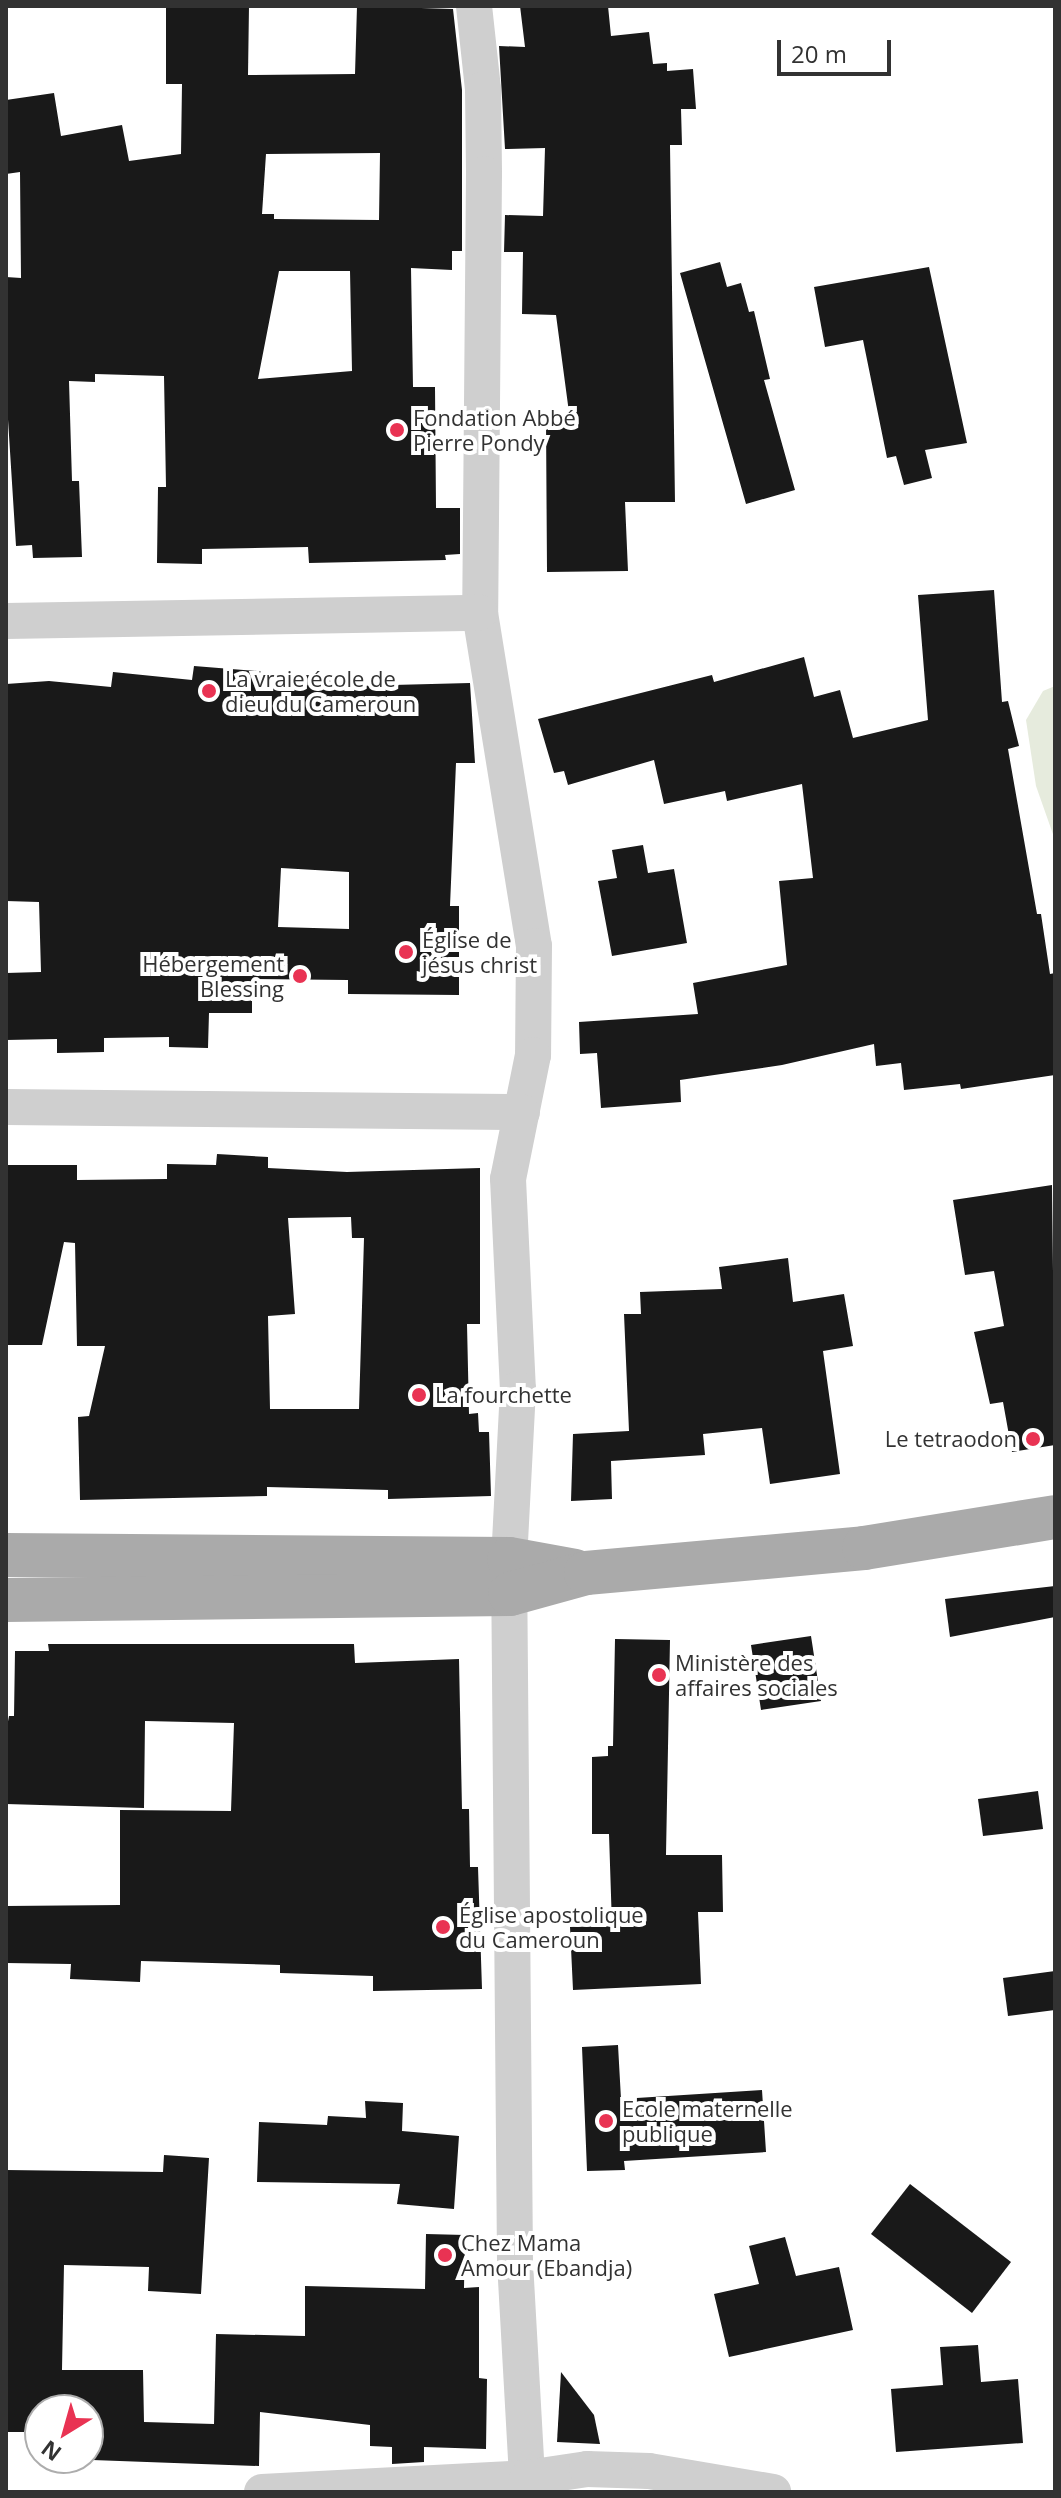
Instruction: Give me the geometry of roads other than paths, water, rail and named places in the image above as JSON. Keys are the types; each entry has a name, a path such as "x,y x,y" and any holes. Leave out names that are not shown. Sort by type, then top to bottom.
{"main road":[{"path":"6,1600 586,1573 864,1548 1055,1517"},
{"path":"6,1555 510,1577"}],"street":[{"path":"474,6 484,160 480,613 534,946 533,1055 508,1179 518,1389 510,1577 515,2262 528,2485"},
{"path":"6,621 480,613"},
{"path":"6,1107 522,1112"},
{"path":"262,2492 528,2485 587,2469 649,2471 773,2492"}],"place":[{"name":"Fondation Abbé Pierre Pondy","path":"397,430"},
{"name":"La vraie école de dieu du Cameroun","path":"209,691"},
{"name":"Église de jésus christ","path":"406,952"},
{"name":"Hébergement Blessing","path":"300,976"},
{"name":"La fourchette","path":"419,1395"},
{"name":"Le tetraodon","path":"1033,1439"},
{"name":"Ministère des affaires sociales","path":"659,1675"},
{"name":"Église apostolique du Cameroun","path":"443,1927"},
{"name":"Ecole maternelle publique","path":"606,2121"},
{"name":"Chez Mama Amour (Ebandja)","path":"445,2255"}]}
